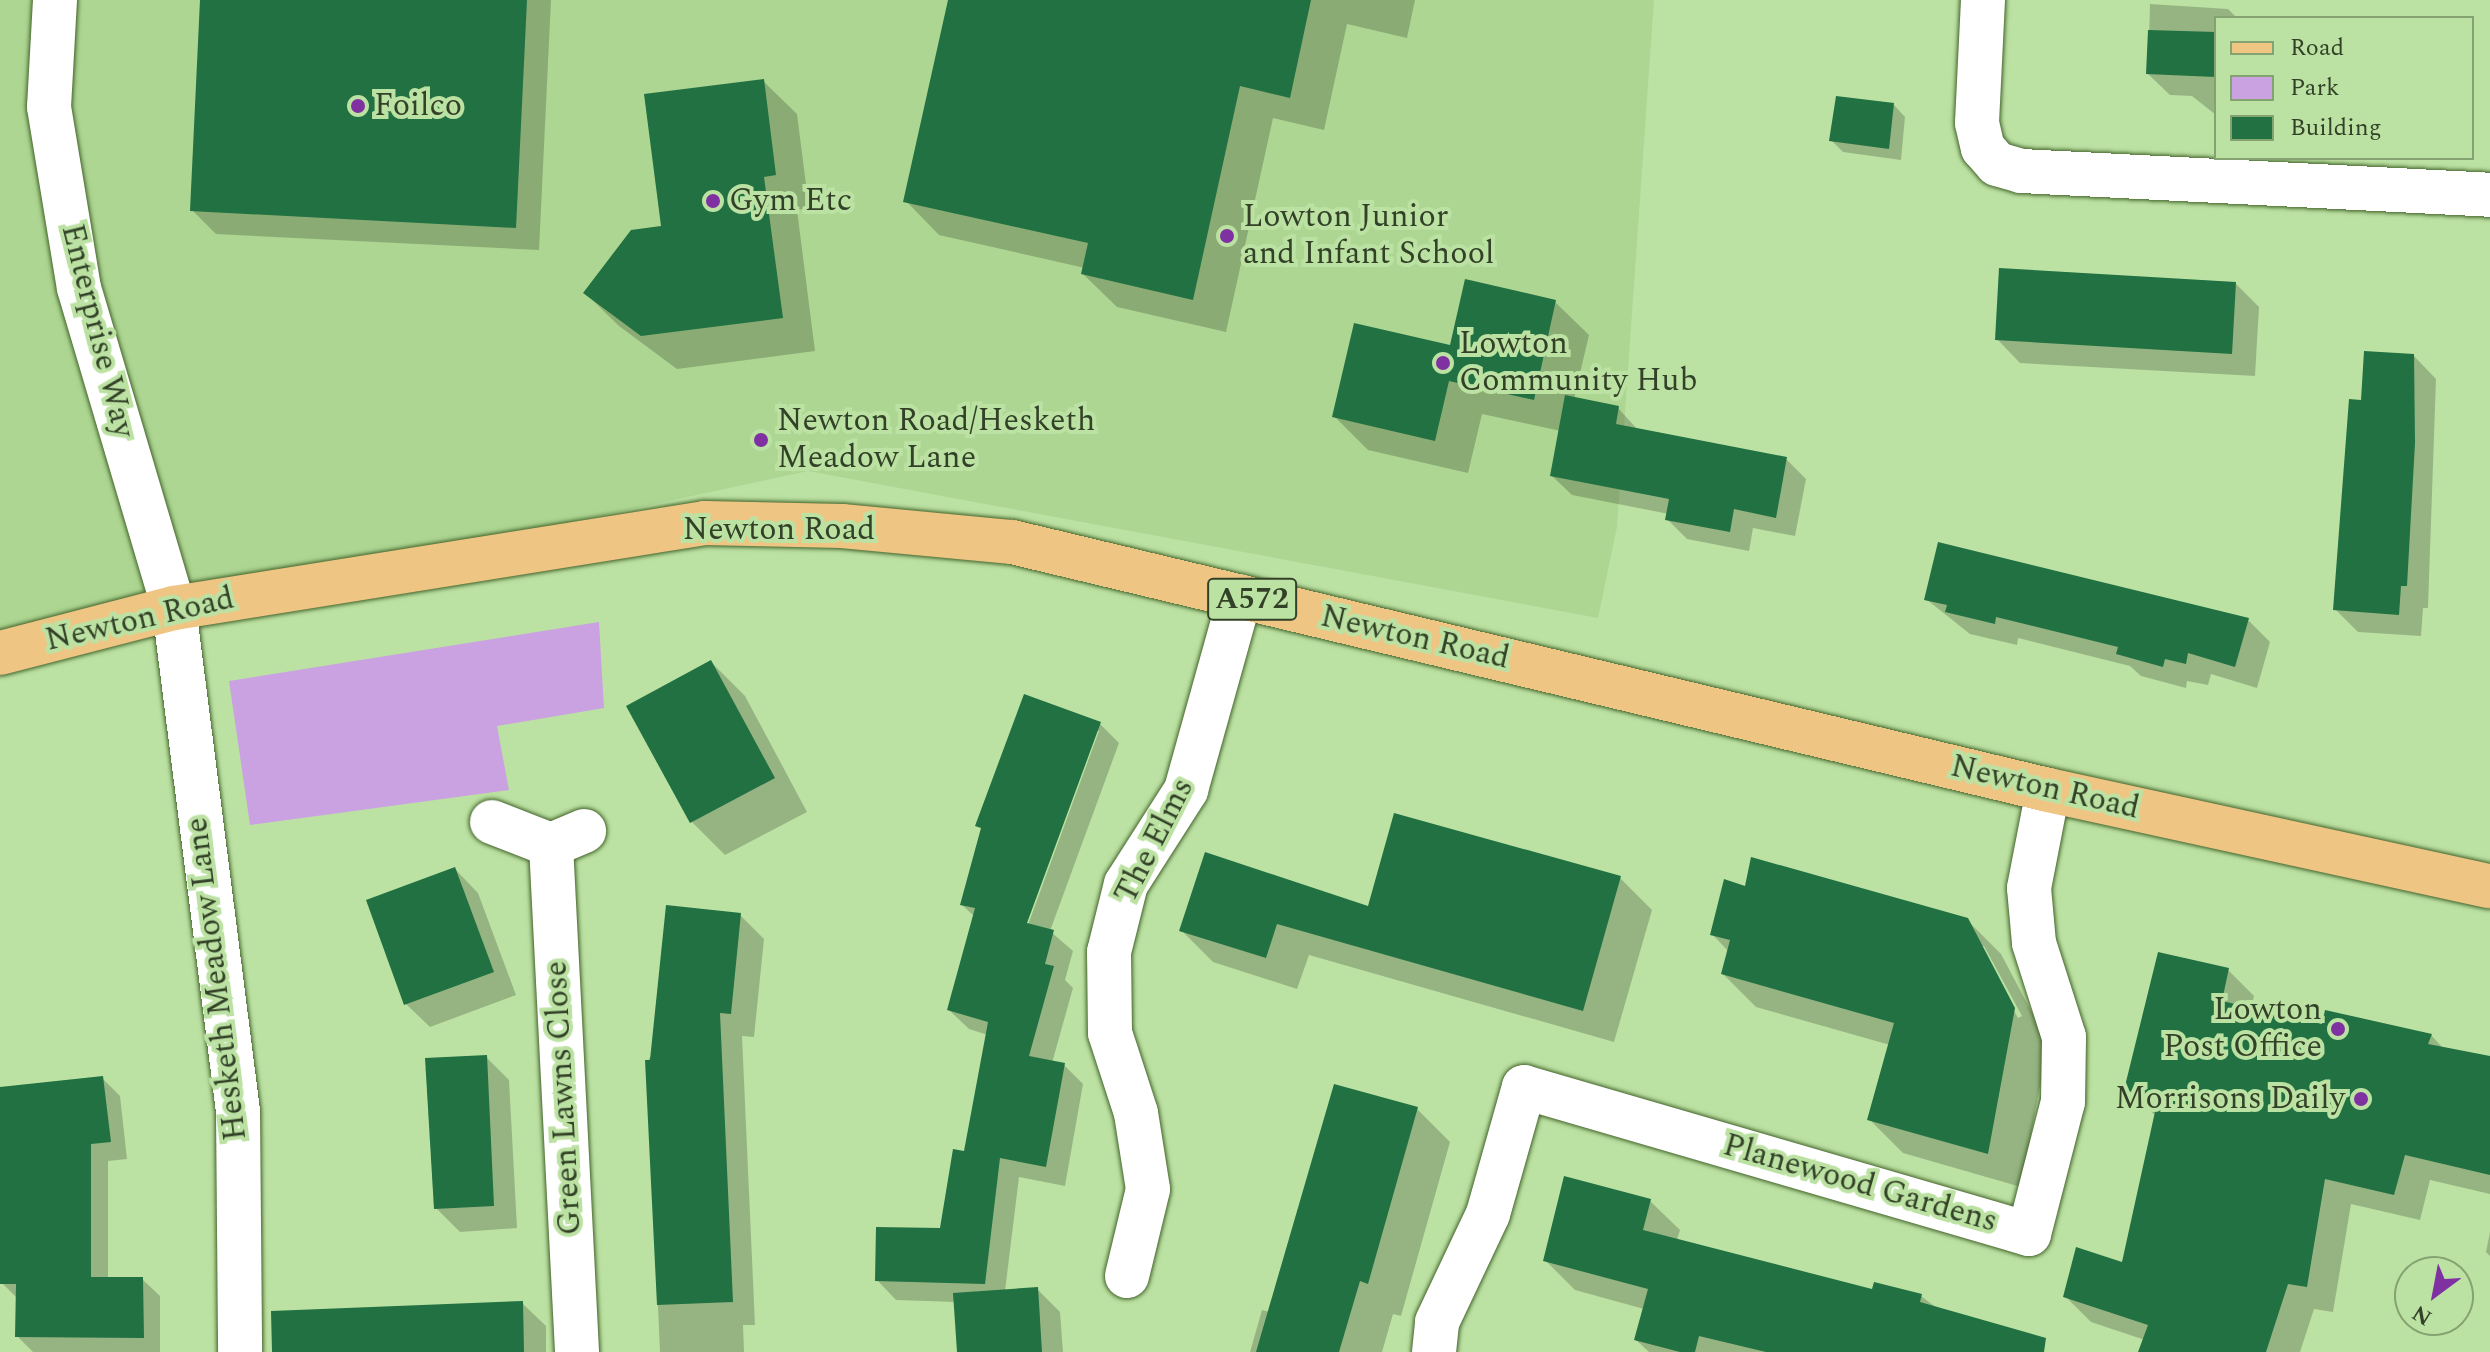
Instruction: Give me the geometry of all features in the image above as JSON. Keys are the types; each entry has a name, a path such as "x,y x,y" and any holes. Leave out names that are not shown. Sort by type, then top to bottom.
{"main road":[{"name":"Newton Road","path":"0,653 174,608 705,523 842,526 1012,542 2048,790 2490,886"}],"street":[{"name":"Enterprise Way","path":"55,0 49,107 79,288 174,608"},
{"path":"1983,0 1977,123 1983,148 1997,164 2021,171 2490,195"},
{"name":"The Elms","path":"1127,1276 1148,1189 1136,1113 1110,1033 1109,952 1126,884 1186,790 1240,596"},
{"name":"Hesketh Meadow Lane","path":"174,608 238,1111 240,1352"},
{"name":"Planewood Gardens","path":"1434,1352 1437,1322 1488,1214 1524,1087 2029,1234 2063,1102 2064,1037 2034,943 2029,888 2048,790"},
{"name":"Green Lawns Close","path":"492,822 568,838 577,1352"}],"shaded area":[{"path":"0,0 1654,0 1617,527 1598,618 808,471 0,645"}],"green space":[{"path":"599,622 604,708 497,726 509,790 250,825 229,681"}],"building":[{"name":"Foilco","path":"200,0 527,0 516,228 190,211"},
{"path":"948,0 1311,0 1290,98 1240,86 1193,300 1081,274 1088,243 903,202"},
{"path":"2148,30 2214,32 2214,77 2146,74"},
{"name":"Gym Etc","path":"764,79 776,175 764,177 783,318 641,336 583,293 631,230 661,226 644,94"},
{"path":"1836,96 1894,103 1889,149 1829,141"},
{"path":"1999,268 2236,282 2232,354 1995,340"},
{"name":"Lowton Community Hub","path":"1465,279 1556,300 1534,400 1449,381 1435,441 1332,417 1354,323 1450,345"},
{"path":"2364,351 2414,354 2415,443 2407,586 2401,586 2399,615 2333,610 2349,399 2361,400"},
{"path":"1565,395 1619,406 1616,424 1787,457 1776,518 1734,509 1730,532 1665,520 1669,499 1550,476"},
{"path":"1938,542 2249,618 2235,667 2188,653 2186,664 2165,659 2163,667 2116,654 2118,647 1996,617 1995,624 1945,612 1947,605 1924,600"},
{"path":"711,660 775,778 690,823 626,706"},
{"path":"1024,694 1101,722 1027,923 1054,930 1045,964 1054,966 1029,1056 1065,1063 1046,1167 1000,1158 985,1284 875,1281 876,1227 940,1228 953,1149 964,1151 988,1022 947,1010 975,908 960,905 981,828 975,826"},
{"path":"1394,813 1621,876 1583,1011 1277,924 1266,958 1179,931 1205,852 1368,906"},
{"path":"1751,857 1968,918 2015,1008 1988,1154 1867,1120 1894,1023 1721,974 1730,940 1710,935 1724,879 1745,886"},
{"path":"455,867 494,972 404,1005 366,900"},
{"path":"666,905 741,913 731,1014 720,1013 733,1302 657,1305 645,1060 650,1060"},
{"path":"2158,952 2229,968 2222,1001 2322,1024 2325,1010 2432,1034 2428,1044 2490,1056 2490,1175 2405,1155 2394,1195 2325,1179 2307,1287 2288,1284 2266,1352 2138,1352 2148,1325 2063,1297 2076,1247 2122,1262 2158,1098 2124,1090"},
{"path":"487,1055 494,1206 434,1209 425,1058"},
{"path":"103,1076 111,1142 91,1144 91,1277 143,1277 144,1338 15,1337 16,1284 0,1284 0,1087"},
{"path":"1334,1084 1418,1107 1368,1284 1360,1281 1339,1352 1256,1352"},
{"path":"1564,1176 1651,1199 1643,1230 1872,1289 1874,1282 1922,1294 1920,1302 2046,1338 2044,1352 1766,1352 1699,1336 1695,1352 1680,1352 1634,1340 1648,1289 1543,1261"},
{"path":"1038,1287 1042,1352 957,1352 953,1293"},
{"path":"523,1301 524,1352 272,1352 271,1311"}],"place":[{"name":"Foilco","path":"358,106"},
{"name":"Gym Etc","path":"713,201"},
{"name":"Lowton Junior and Infant School","path":"1227,236"},
{"name":"Lowton Community Hub","path":"1443,363"},
{"name":"Newton Road/Hesketh Meadow Lane","path":"761,440"},
{"name":"Lowton Post Office","path":"2338,1029"},
{"name":"Morrisons Daily","path":"2361,1099"}]}
